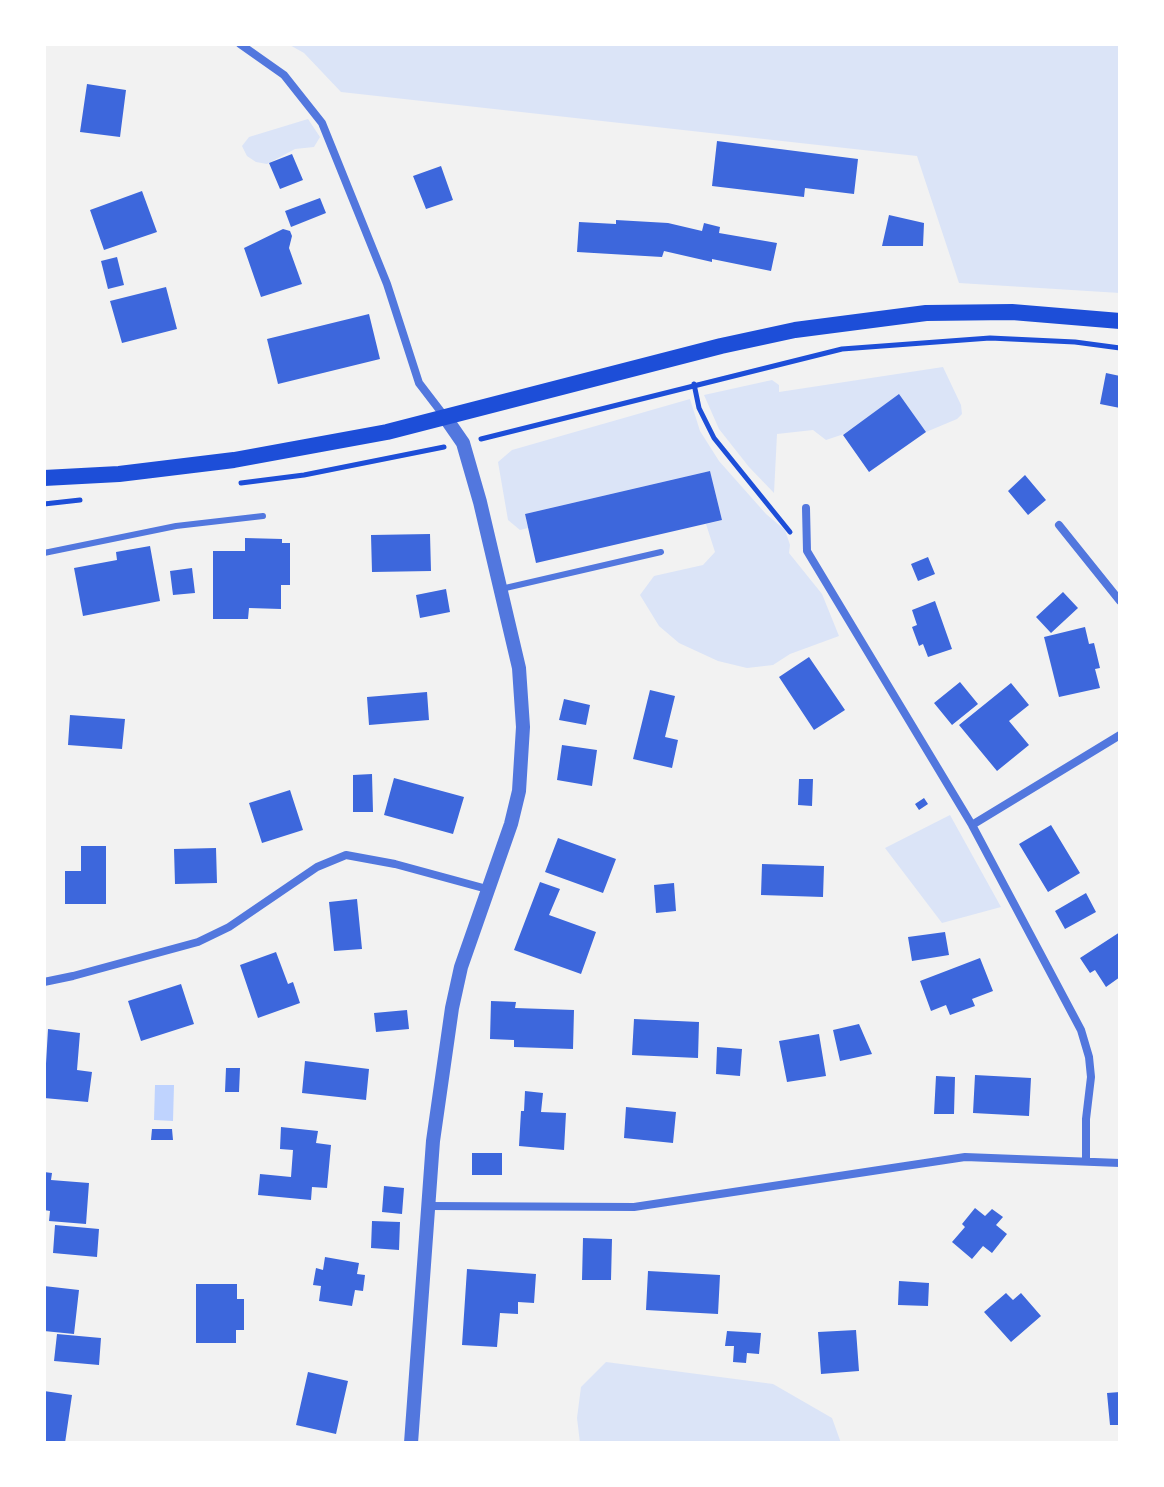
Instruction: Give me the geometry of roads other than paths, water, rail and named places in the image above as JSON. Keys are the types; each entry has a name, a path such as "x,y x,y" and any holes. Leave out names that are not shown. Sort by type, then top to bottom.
{"main road":[{"path":"44,478 119,474 234,460 387,432 721,346 795,330 863,320 926,313 1012,312 1120,321"}],"street":[{"path":"240,44 284,75 322,123 387,284 419,383 463,443 519,668 523,727 521,768 511,824 461,967 433,1141 411,1443"},
{"path":"806,508 807,551 972,825 1081,1030 1091,1077 1086,1119 1086,1161"},
{"path":"1059,525 1120,601"},
{"path":"972,825 1120,735"},
{"path":"44,982 198,942 229,927 317,867 346,855 395,864 487,889"},
{"path":"429,1206 634,1207 965,1157 1120,1163 1120,1171"}],"lane":[{"path":"44,553 176,526 263,516"},
{"path":"501,589 661,552"}],"water":[{"path":"155,1085 174,1085 173,1121 154,1120"}]}
